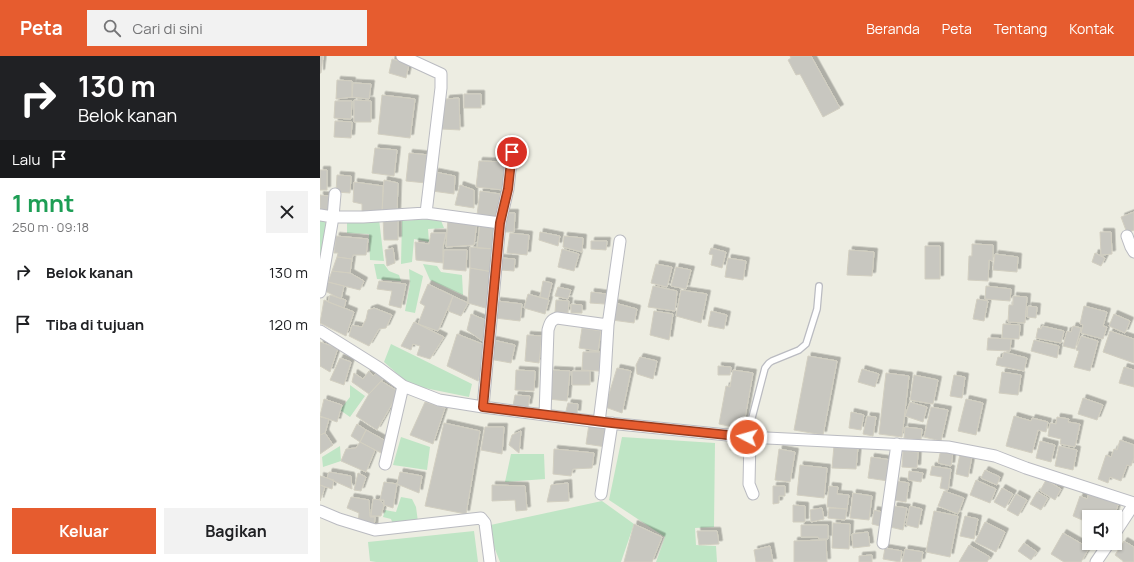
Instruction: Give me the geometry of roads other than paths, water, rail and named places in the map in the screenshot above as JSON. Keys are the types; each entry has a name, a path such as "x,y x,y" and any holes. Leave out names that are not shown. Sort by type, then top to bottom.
{"street":[{"path":"402,56 441,74 441,88 426,213"},
{"path":"483,407 500,223 508,189 512,152"},
{"path":"320,292 333,217 335,194"},
{"path":"320,215 333,217 363,217 426,213 500,223"},
{"path":"1127,236 1134,252"},
{"path":"600,422 608,325 620,241"},
{"path":"545,415 548,330 550,323 557,318 608,325"},
{"path":"320,331 379,368 403,386 439,400 600,422 749,437 948,447 995,456 1026,468 1134,504 1122,522"},
{"path":"385,464 403,386"},
{"path":"600,494 612,423"},
{"path":"749,437 749,484 753,494"},
{"path":"883,543 897,444"},
{"path":"320,511 339,519 375,530 481,518 485,523 490,562"},
{"path":"1096,562 1104,550"}],"lane":[{"path":"749,437 765,368 772,361 799,350 806,344 817,309 819,286"}]}
